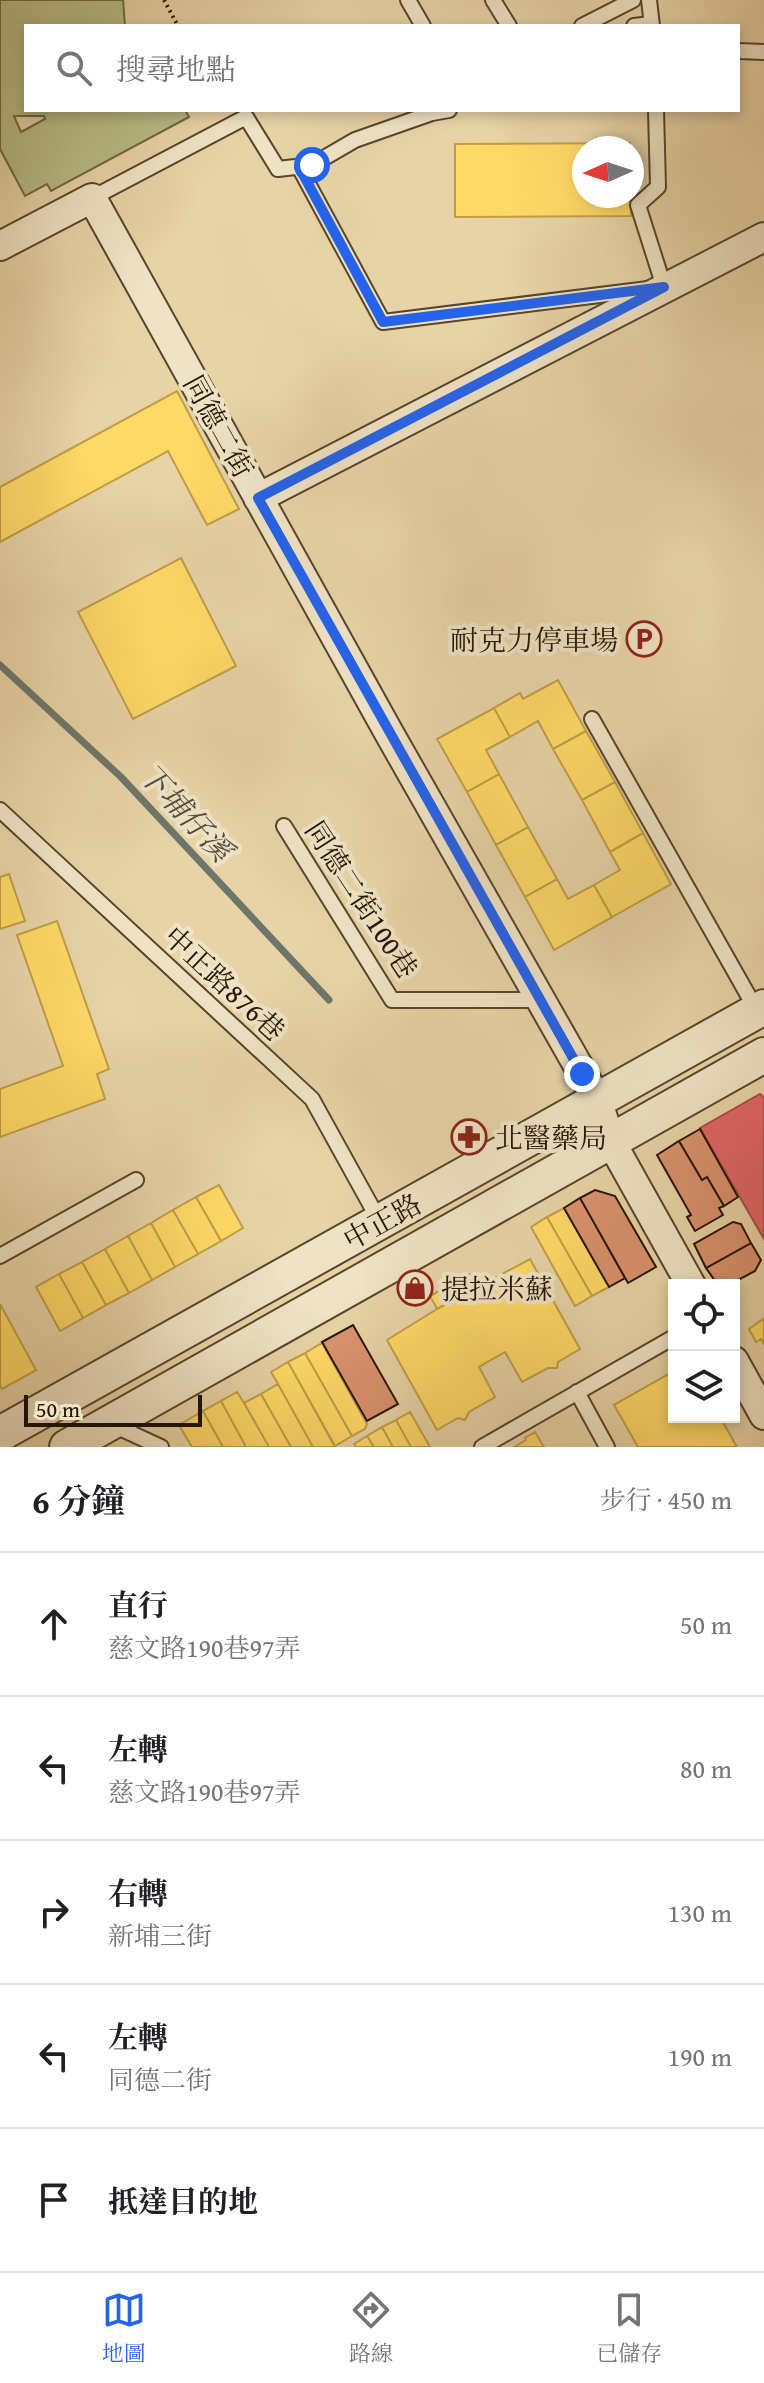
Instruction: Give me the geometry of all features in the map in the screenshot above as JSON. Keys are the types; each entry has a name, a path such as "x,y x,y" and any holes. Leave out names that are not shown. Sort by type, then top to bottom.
{"street":[{"path":"0,246 92,198"},
{"name":"同德二街","path":"92,198 597,1099 610,1140 688,1279"},
{"path":"258,498 764,237"},
{"name":"中正路","path":"0,1434 760,1009"},
{"name":"中正路","path":"67,1447 764,1055"},
{"path":"740,1372 764,1415"}],"lane":[{"path":"408,0 422,24"},
{"path":"493,0 508,24"},
{"path":"585,24 615,4 633,0"},
{"path":"649,0 652,24"},
{"path":"740,51 764,52"},
{"path":"92,198 246,117 278,169 312,165 355,140 438,112"},
{"path":"299,167 383,322 664,287 638,205 658,187 656,112"},
{"path":"592,719 760,1009"},
{"name":"中正路876巷","path":"0,810 312,1099 380,1222"},
{"name":"同德二街100巷","path":"284,826 392,1000 541,1000"},
{"path":"0,1256 136,1180"},
{"path":"482,1447 668,1340"},
{"path":"577,1392 607,1447"},
{"path":"109,1423 161,1447"}],"path":[{"path":"164,0 177,24"}],"green space":[{"path":"0,0 123,0 125,24 24,24 24,112 186,112 189,117 51,191 47,184 25,196 0,149","holes":["14,116 44,116 45,119 21,132"]}],"building: 住宅":[{"path":"572,143 572,208 631,208 631,216 455,217 455,144"},
{"path":"177,391 239,509 207,525 168,451 0,542 0,487"},
{"path":"181,558 236,666 133,719 78,612"},
{"path":"558,680 586,731 553,749 538,721 510,737 494,708 520,693 523,699"},
{"path":"494,708 510,737 486,750 499,774 467,792 437,739"},
{"path":"586,731 615,782 582,800 553,749"},
{"path":"499,774 528,827 496,845 467,792"},
{"path":"615,782 643,833 610,852 582,800"},
{"path":"528,827 557,879 525,897 496,845"},
{"path":"643,833 671,884 612,917 594,885 620,870 610,852"},
{"path":"9,874 25,921 0,929 0,877"},
{"path":"557,879 568,899 594,885 612,917 554,950 525,897"},
{"path":"57,921 109,1069 97,1074 105,1099 0,1137 0,1089 63,1066 17,935"},
{"path":"219,1185 243,1228 221,1241 196,1197"},
{"path":"196,1197 221,1241 198,1254 173,1210"},
{"path":"564,1208 609,1287 592,1296 547,1217"},
{"path":"173,1210 198,1254 175,1267 151,1223"},
{"path":"547,1217 592,1296 575,1306 531,1227"},
{"path":"151,1223 175,1267 152,1280 128,1236"},
{"path":"128,1236 152,1280 129,1293 105,1249"},
{"path":"105,1249 129,1293 106,1305 82,1262"},
{"path":"530,1259 580,1349 558,1362 557,1368 548,1368 522,1382 505,1352 479,1367 495,1397 469,1412 465,1420 458,1418 437,1430 387,1340"},
{"path":"82,1262 106,1305 83,1318 59,1274"},
{"path":"59,1274 83,1318 60,1331 36,1287"},
{"path":"470,1274 477,1287 437,1309 430,1296"},
{"path":"0,1304 36,1370 2,1389 0,1386"},
{"path":"763,1319 764,1344 761,1339 756,1342 749,1329"},
{"path":"322,1343 367,1424 365,1429 352,1436 305,1353"},
{"path":"305,1353 352,1436 335,1446 288,1362"},
{"path":"288,1362 335,1447 313,1447 271,1372"},
{"path":"668,1374 668,1423 723,1423 737,1447 638,1447 614,1405"},
{"path":"278,1384 313,1447 291,1447 261,1394"},
{"path":"237,1392 269,1447 246,1447 221,1401"},
{"path":"261,1394 291,1447 269,1447 244,1403"},
{"path":"221,1401 246,1447 223,1447 203,1411"},
{"path":"203,1411 223,1447 192,1447 179,1425"},
{"path":"410,1412 430,1447 411,1447 396,1420"},
{"path":"396,1420 411,1447 393,1447 382,1427"},
{"path":"382,1427 393,1447 374,1447 367,1436"},
{"path":"535,1432 544,1447 514,1447 526,1440"},
{"path":"367,1436 374,1447 356,1447 354,1444"}],"building: 商業":[{"path":"760,1094 764,1097 764,1239 700,1128"}],"building: 其他":[{"path":"700,1129 738,1197 724,1206 707,1177 702,1180 679,1141"},
{"path":"679,1141 702,1180 707,1177 724,1206 719,1208 723,1215 695,1231 687,1217 691,1215 657,1155"},
{"path":"595,1190 615,1196 656,1267 628,1283 580,1198"},
{"path":"580,1198 625,1278 609,1287 564,1208"},
{"path":"733,1222 741,1224 751,1243 706,1268 694,1244"},
{"path":"751,1243 761,1260 755,1271 740,1279 714,1279 706,1268"},
{"path":"353,1325 398,1404 367,1421 322,1342"}],"waterway":[{"name":"下埔仔溪","path":"0,665 121,777 329,1000"}],"place":[{"name":"耐克力停車場","path":"644,639"},
{"name":"北醫藥局","path":"469,1137"},
{"name":"提拉米蘇","path":"415,1288"}],"route":[{"path":"312,165 299,167 383,322 664,287 258,498 582,1074"}]}
